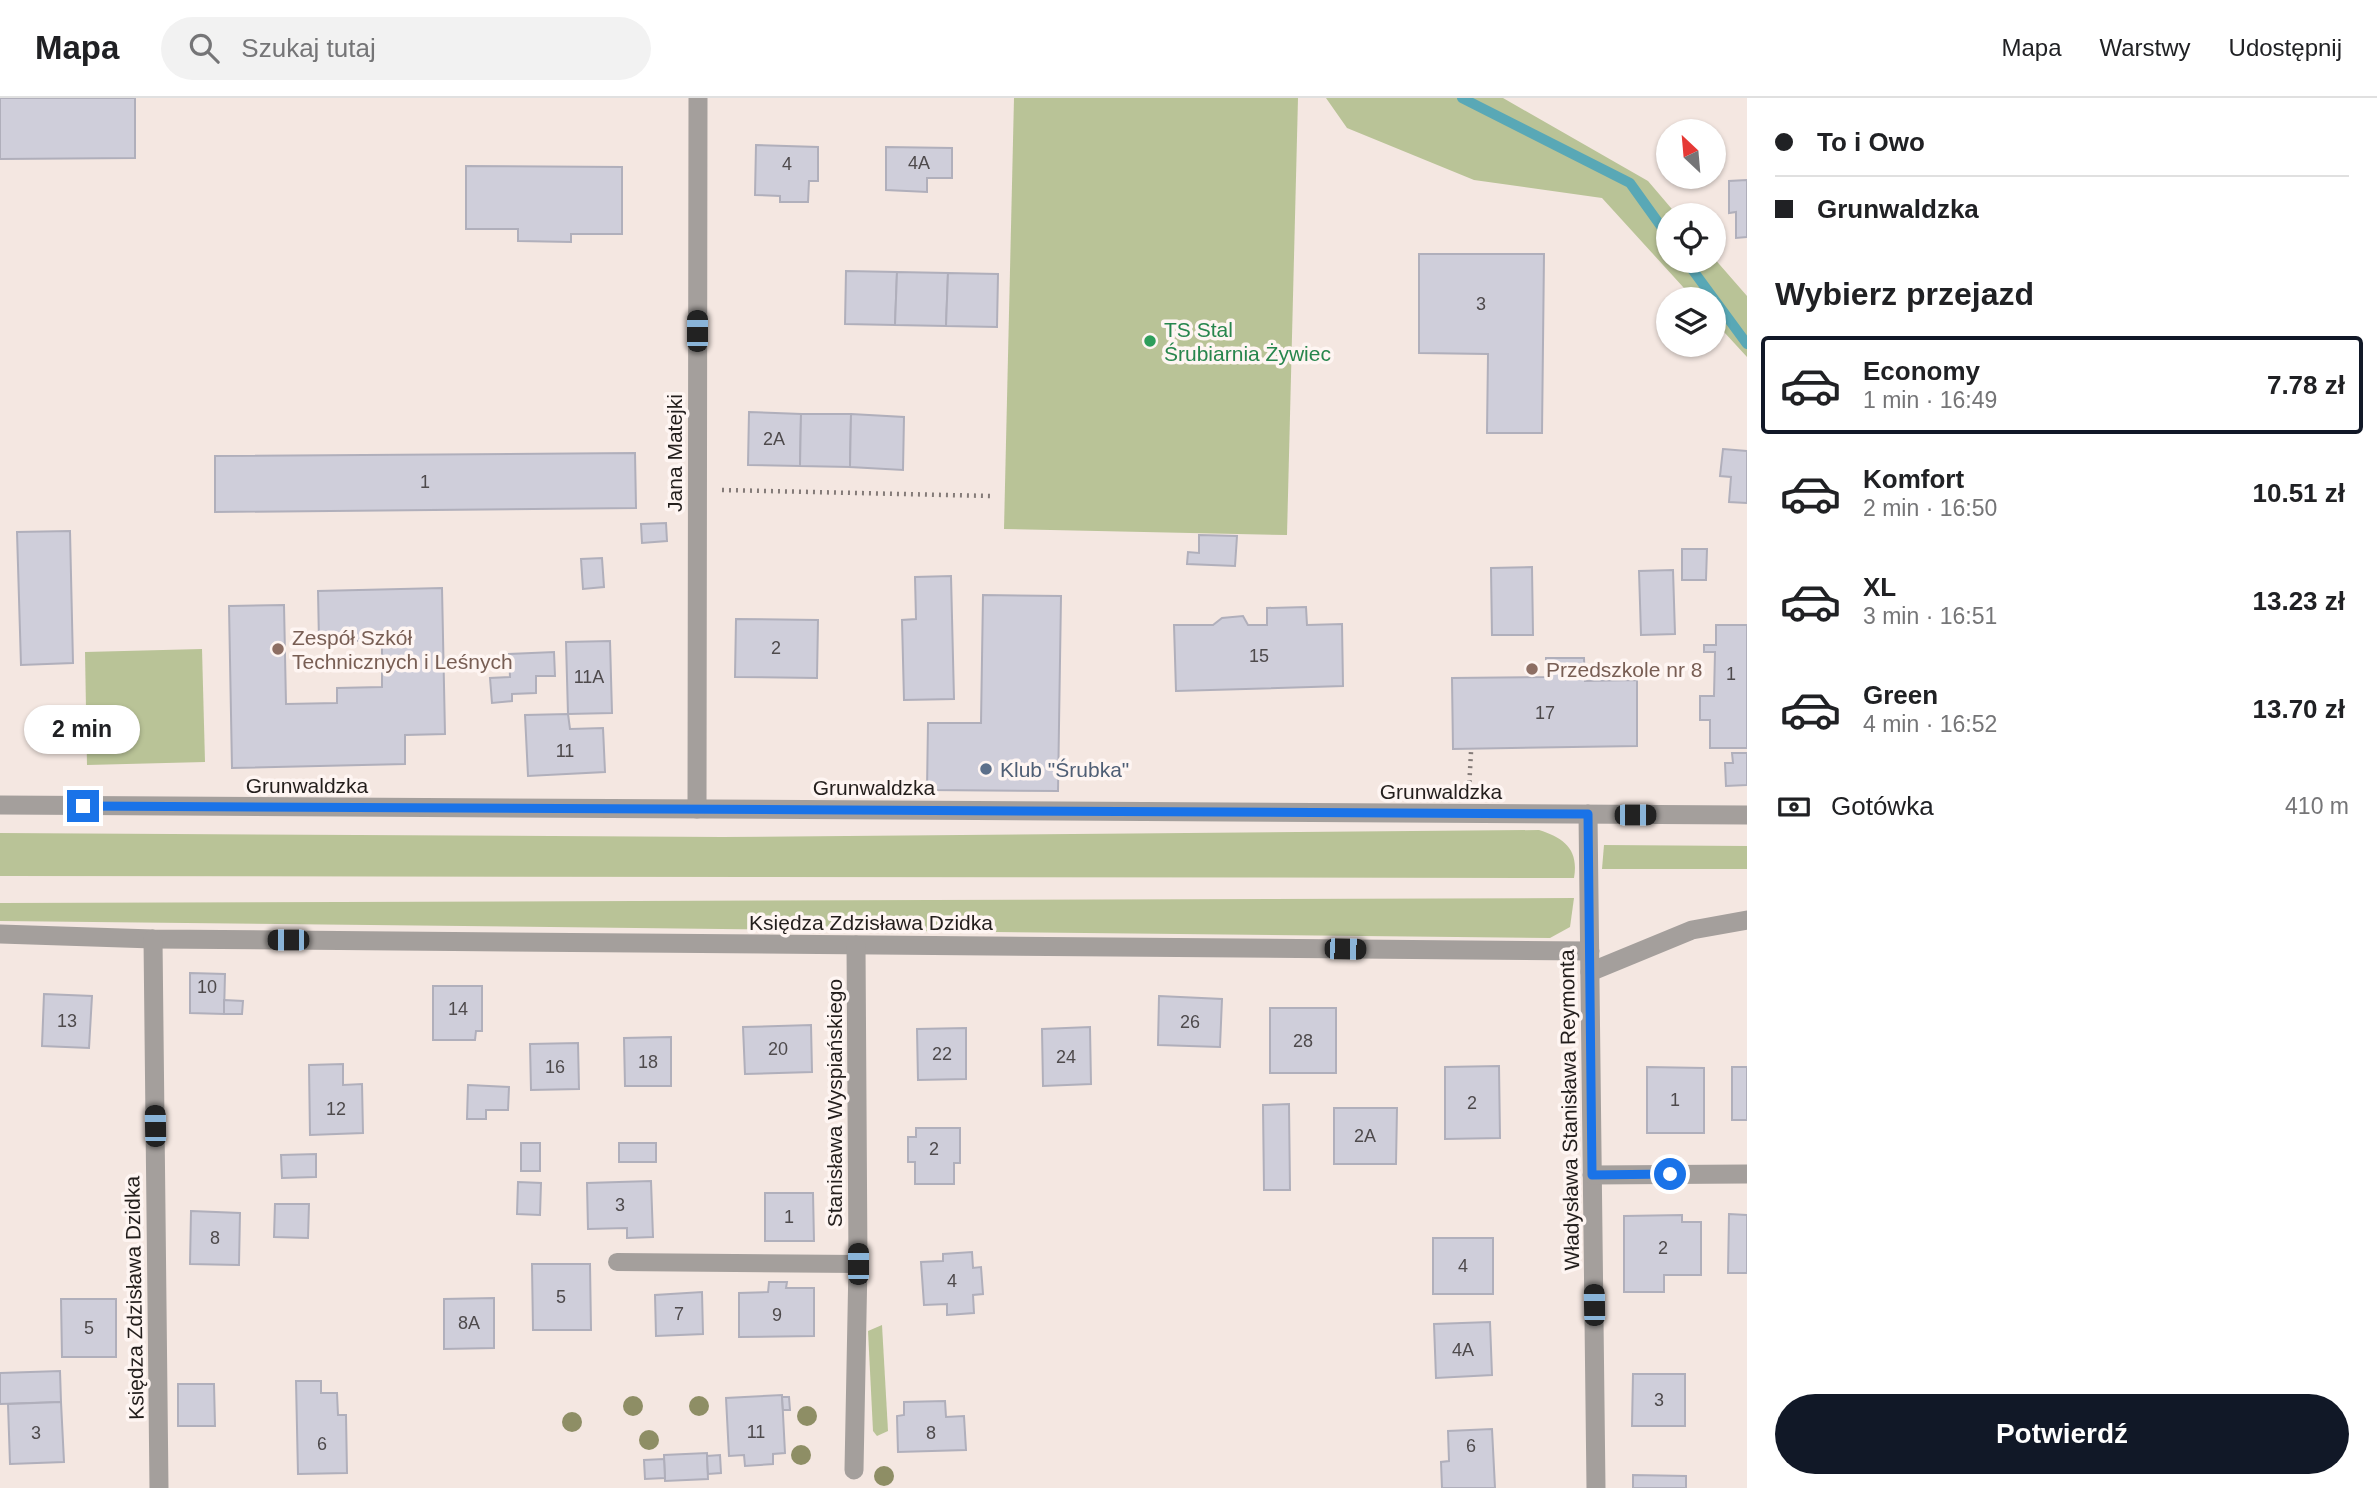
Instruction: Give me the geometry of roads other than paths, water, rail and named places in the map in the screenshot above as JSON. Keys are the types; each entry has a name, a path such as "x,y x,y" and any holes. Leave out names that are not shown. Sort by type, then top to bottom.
{"street":[{"name":"Jana Matejki","path":"697,809 698,98"},
{"name":"Grunwaldzka","path":"0,805 1747,816"},
{"name":"Władysława Stanisława Reymonta","path":"1588,814 1596,1488"},
{"path":"1590,972 1692,930 1747,920"},
{"name":"Księdza Zdzisława Dzidka","path":"0,934 153,939 1590,951"},
{"name":"Księdza Zdzisława Dzidka","path":"153,939 159,1488"},
{"name":"Stanisława Wyspiańskiego","path":"854,1470 858,1264 856,945"},
{"path":"1592,1175 1747,1174"}],"lane":[{"path":"617,1262 858,1264"}],"waterway":[{"path":"1462,98 1630,183 1656,219"},
{"path":"1695,273 1747,344"}],"place":[{"name":"TS Stal Śrubiarnia Żywiec","path":"1150,341"},
{"name":"Zespół Szkół Technicznych i Leśnych","path":"278,649"},
{"name":"Przedszkole nr 8","path":"1532,669"},
{"name":"Klub \"Śrubka\"","path":"986,769"}]}
